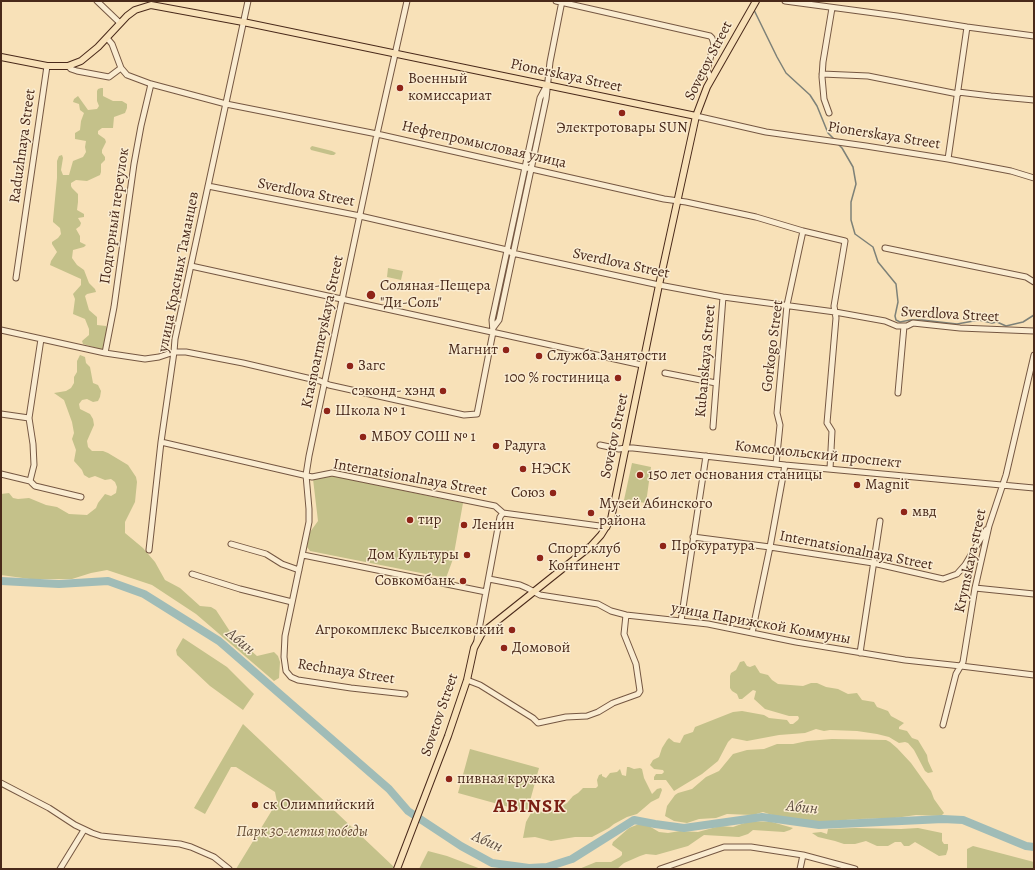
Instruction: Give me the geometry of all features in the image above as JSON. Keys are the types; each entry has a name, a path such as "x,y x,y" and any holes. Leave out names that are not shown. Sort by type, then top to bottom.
{"main road":[{"name":"Sovetov Street","path":"397,869 424,802 448,736 467,680 477,640 484,630 590,546 611,519 642,365 696,116 702,98 711,79 756,1"},
{"name":"Pionerskaya Street","path":"68,66 81,61 98,47 120,23 144,4 243,22 696,116"},
{"path":"1,57 47,66 68,66"}],"street":[{"path":"96,1 120,23"},
{"name":"улица Красных Таманцев","path":"149,550 161,442 174,352 174,339 248,1"},
{"name":"Krasnoarmeyskaya Street","path":"286,671 284,657 285,636 309,522 306,475 377,134 407,1"},
{"path":"556,1 710,36 714,44 707,70 711,79"},
{"path":"785,1 897,16 967,28 1034,36"},
{"path":"493,330 492,320 507,250 546,99 550,62 562,2"},
{"path":"829,113 824,99 822,74 832,8"},
{"path":"948,159 967,28"},
{"path":"68,66 77,71 109,77 121,68 112,44 107,38"},
{"name":"Raduzhnaya Street","path":"16,278 47,66"},
{"name":"Нефтепромысловая улица","path":"121,68 127,75 150,84 226,104 377,134 756,217 803,231 845,241 834,306 835,312"},
{"path":"822,74 868,76 958,93 1034,98"},
{"name":"Подгорный переулок","path":"105,353 114,307 134,164 150,84"},
{"name":"Pionerskaya Street","path":"696,116 766,132 948,159 1011,171 1034,178"},
{"path":"1,330 105,353 145,359 160,357 174,352 186,352 320,380 324,383 464,415 477,414 493,330 498,320 512,253 528,168"},
{"name":"Sverdlova Street","path":"208,186 360,216 507,250 512,253 659,285 723,297 835,312 885,321 897,326 904,326 913,323 960,328 1034,331"},
{"name":"Gorkogo Street","path":"776,464 780,426 777,413 787,305 790,298 803,231"},
{"path":"885,248 1026,277 1034,282"},
{"path":"191,266 493,330 642,365"},
{"name":"Kubanskaya Street","path":"713,427 723,297"},
{"path":"830,469 832,430 827,423 836,318 835,312"},
{"path":"898,393 904,326"},
{"path":"30,481 34,465 34,444 29,418 41,339"},
{"name":"Krymskaya street","path":"943,725 956,674 964,662 976,588 989,526 1003,486 1034,358"},
{"path":"665,373 716,383"},
{"path":"1,414 29,418"},
{"name":"Internatsionalnaya Street","path":"161,442 312,477 332,473 495,506 503,513 606,527"},
{"name":"Комсомольский проспект","path":"600,445 619,450 626,448 785,465 1034,488"},
{"path":"681,621 706,456"},
{"path":"752,634 785,465"},
{"path":"1,474 30,481 35,486 82,497"},
{"path":"477,640 500,517 503,513"},
{"path":"860,653 880,521"},
{"name":"Internatsionalnaya Street","path":"693,536 873,563 933,578 943,579 957,574 965,565 989,526"},
{"path":"231,544 266,554 282,564 299,570"},
{"path":"303,555 486,592"},
{"path":"192,574 240,589 292,602"},
{"name":"улица Парижской Коммуны","path":"489,579 520,585 540,596 598,604 611,611 626,615 708,624 752,634 905,660 1034,675"},
{"path":"976,588 1034,594"},
{"path":"467,680 480,685 533,718 538,723 566,717 587,716 598,712 613,703 638,694 640,691 636,664 624,634 626,615"},
{"name":"Rechnaya Street","path":"286,671 291,677 298,680 405,694"},
{"path":"1,783 49,808 84,830 101,836 180,844 191,847 214,858 226,868"},
{"path":"60,869 84,830"},
{"path":"660,869 724,847 751,847 803,855 855,869"},
{"path":"800,869 803,855"}],"green space":[{"path":"103,88 103,96 113,101 122,101 127,104 127,108 125,113 114,117 113,128 102,128 98,131 98,134 105,139 106,142 102,150 105,160 101,164 100,175 87,181 76,180 71,183 71,186 78,194 77,210 84,214 84,217 78,218 81,223 76,229 80,236 80,242 86,245 73,250 72,258 77,265 84,270 89,283 95,289 96,292 85,296 89,310 97,317 97,325 106,326 107,328 103,349 83,344 82,341 89,335 89,329 85,319 73,314 75,299 73,294 81,285 81,279 50,265 57,252 52,242 61,234 60,228 53,222 57,161 59,156 62,155 61,170 63,175 69,175 73,161 83,157 86,152 86,141 75,139 75,133 80,130 84,113 80,110 79,104 73,102 78,96 88,110 97,109 99,106 97,101 97,91"},
{"path":"312,146 336,153 331,155 311,150 310,148"},
{"path":"388,268 403,271 401,280 387,277"},
{"path":"80,355 85,357 86,363 90,367 93,383 98,385 101,391 98,401 93,402 87,399 82,400 79,404 80,409 90,414 93,419 94,425 87,441 88,447 92,451 103,451 108,453 128,465 136,477 135,502 125,522 125,533 143,548 155,562 165,580 180,588 200,606 211,607 216,610 231,633 257,656 274,652 278,656 280,662 279,678 274,681 196,614 152,585 107,570 72,579 30,579 1,575 1,494 9,493 13,498 18,499 29,498 46,505 57,507 69,514 87,515 96,508 105,494 111,496 116,493 117,487 115,482 111,479 105,480 95,476 89,478 84,475 82,470 74,461 76,450 72,439 74,433 72,422 64,400 54,393 66,391 71,388 77,372 77,361"},
{"path":"632,463 651,467 646,503 624,500"},
{"path":"332,476 463,503 453,559 446,578 310,551 307,547 310,532 318,521 313,479"},
{"path":"183,638 227,667 254,694 243,710 210,686 177,655 176,650"},
{"path":"744,661 747,666 750,667 755,665 760,673 768,675 778,684 803,686 811,683 817,683 826,687 838,689 848,694 857,693 862,700 874,702 877,707 888,711 891,716 904,723 899,727 899,729 907,731 912,738 918,740 927,755 933,772 928,773 925,771 914,750 908,743 899,743 889,737 877,734 857,731 824,731 816,729 805,733 779,735 747,741 732,738 728,742 718,761 702,774 674,791 666,780 654,780 656,774 662,774 664,772 663,770 654,769 650,765 653,760 659,757 667,740 669,738 674,742 680,743 684,735 693,732 695,727 733,712 742,711 764,715 769,718 787,720 790,724 793,724 798,720 798,716 789,716 765,709 754,699 756,691 753,690 742,699 739,699 737,694 730,688 730,676 731,673 736,670 740,662"},
{"name":"Парк 30-летия победы","path":"243,724 394,867 393,869 236,869 277,802 275,792 236,767 231,767 205,814 194,808"},
{"path":"832,739 886,740 890,742 911,763 931,791 934,799 944,813 941,816 916,815 895,818 821,822 787,820 763,812 753,815 727,814 716,818 699,819 687,823 674,821 665,816 667,806 675,795 692,789 706,777 719,771 733,754 747,750 764,749 777,744 793,744"},
{"path":"470,749 539,768 527,812 458,793"},
{"path":"627,767 642,769 644,778 652,794 657,789 661,788 662,790 659,798 651,802 637,814 627,817 592,837 575,837 551,841 535,837 523,838 526,822 531,813 557,809 567,803 583,788 596,788 598,786 597,780 599,775 602,774 602,776 606,778 610,773 617,772 620,769 622,775 626,776"},
{"path":"750,821 772,822 793,828 784,832 753,830 748,834 739,837 704,835 688,846 656,855 646,854 624,863 617,869 579,869 596,862 611,862 620,857 622,852 612,845 613,842 629,828 639,824 649,826 659,832 668,833 680,831 698,832 720,826 733,827"},
{"path":"918,828 942,833 942,841 944,844 948,844 948,849 946,855 939,856 915,842 909,846 904,846 901,842 895,842 888,846 877,846 866,841 855,844 844,844 818,837 812,833 821,832 827,834 828,829"},
{"path":"973,846 1034,862 1034,869 967,869 967,849"},
{"path":"428,851 447,856 481,869 419,869"}],"waterway":[{"path":"754,10 786,73 810,95 817,106 828,133 834,139"},
{"path":"837,143 842,148 853,167 856,184 851,202 851,220 855,234 873,247 878,262 896,284 898,302 895,316 896,320 900,322 922,320 957,324 979,320 992,323 997,322 1006,326 1023,322 1034,315"},
{"name":"Абин","path":"1,581 59,584 108,581 144,594 219,641 389,789 408,811 461,846 492,863 529,868 547,867 572,859 634,820 684,828 762,817 819,825 943,819 963,820 1026,846 1034,847"}],"place":[{"name":"Военный комиссариат","path":"400,88"},
{"name":"Электротовары SUN","path":"622,113"},
{"name":"Соляная-Пещера \"Ди-Соль\"","path":"371,295"},
{"name":"Магнит","path":"506,350"},
{"name":"Служба Занятости","path":"539,356"},
{"name":"Загс","path":"350,366"},
{"name":"100 % гостиница","path":"618,378"},
{"name":"сэконд- хэнд","path":"443,391"},
{"name":"Школа № 1","path":"327,411"},
{"name":"МБОУ СОШ № 1","path":"363,437"},
{"name":"Радуга","path":"496,446"},
{"name":"НЭСК","path":"523,469"},
{"name":"150 лет основания станицы","path":"640,475"},
{"name":"Magnit","path":"857,485"},
{"name":"Союз","path":"553,493"},
{"name":"мвд","path":"904,512"},
{"name":"Музей Абинского района","path":"591,513"},
{"name":"тир","path":"410,520"},
{"name":"Ленин","path":"464,525"},
{"name":"Прокуратура","path":"663,546"},
{"name":"Дом Культуры","path":"467,555"},
{"name":"Спорт клуб Континент","path":"540,558"},
{"name":"Совкомбанк","path":"463,581"},
{"name":"Агрокомплекс Выселковский","path":"512,630"},
{"name":"Домовой","path":"504,648"},
{"name":"пивная кружка","path":"449,779"},
{"name":"ск Олимпийский","path":"255,805"}],"district":[{"name":"ABINSK","path":"530,807"}]}
